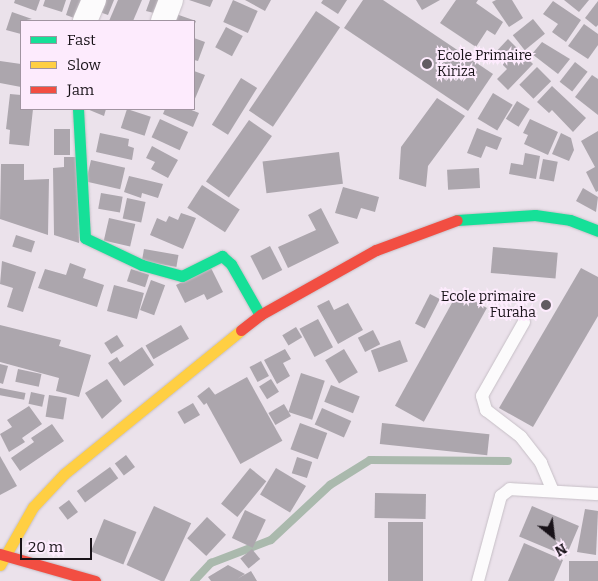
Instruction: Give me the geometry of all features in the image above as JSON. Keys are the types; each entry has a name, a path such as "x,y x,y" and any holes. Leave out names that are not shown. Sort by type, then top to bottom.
{"street":[{"path":"85,20 94,0"},
{"path":"164,20 171,0"},
{"path":"78,110 86,238 89,242 142,265 182,276 222,256 231,264 260,315"},
{"path":"95,581 1,558 33,507 64,474 260,315 376,250 463,218 535,215 570,220 598,232"}],"lane":[{"path":"524,322 482,396 486,410 521,437 542,463 553,491"},
{"path":"478,581 501,496 510,489 598,494"}],"building":[{"path":"15,0 40,0 36,11 14,3"},
{"path":"45,0 66,0 62,12 43,6"},
{"path":"71,0 84,0 77,19 66,15"},
{"path":"98,0 114,0 108,15 94,10"},
{"path":"118,0 142,0 133,20 109,20"},
{"path":"150,0 159,0 154,13 146,11"},
{"path":"189,0 213,0 210,7"},
{"path":"233,0 258,11 248,33 223,22"},
{"path":"245,0 271,0 265,11"},
{"path":"323,0 347,0 338,14 321,3"},
{"path":"363,0 383,0 493,74 468,111 344,28"},
{"path":"416,0 440,0 422,10"},
{"path":"456,0 478,0 476,3 503,22 495,35 487,30 476,47 440,23"},
{"path":"496,0 512,0 523,18 509,27 492,2"},
{"path":"564,0 589,0 579,12"},
{"path":"553,1 581,20 566,42 552,32 558,24 543,14"},
{"path":"598,1 598,25 596,27 585,18"},
{"path":"316,11 340,27 273,127 249,110"},
{"path":"12,12 32,19 20,20 20,34 6,30"},
{"path":"173,13 193,20 170,20"},
{"path":"533,19 545,34 525,50 513,35"},
{"path":"584,24 598,34 598,45 588,59 568,46"},
{"path":"226,27 243,36 232,56 215,47"},
{"path":"195,38 205,42 198,61 195,60"},
{"path":"508,39 533,64 508,90 497,79 507,69 493,55"},
{"path":"542,42 570,59 558,74 532,54"},
{"path":"0,61 20,64 20,87 0,83"},
{"path":"575,62 588,72 572,92 560,82"},
{"path":"537,67 551,81 533,99 519,85"},
{"path":"195,71 205,75 195,99"},
{"path":"592,75 598,79 598,115 575,97"},
{"path":"241,78 257,88 228,135 212,125"},
{"path":"552,86 586,118 573,132 552,110 549,113 537,102"},
{"path":"493,93 513,105 497,131 478,119"},
{"path":"10,94 20,95 20,110 33,110 29,146 9,144 10,130 6,129"},
{"path":"437,98 465,116 428,166 426,187 399,179 401,147"},
{"path":"517,101 530,109 519,127 506,119"},
{"path":"89,110 106,110 104,116"},
{"path":"127,110 151,117 145,136 121,128"},
{"path":"165,110 192,110 199,113 193,127 163,114"},
{"path":"160,119 188,132 180,150 152,137"},
{"path":"530,119 558,132 548,155 524,144 528,135 523,133"},
{"path":"249,120 272,136 229,197 206,181"},
{"path":"477,128 502,138 497,150 486,146 481,158 467,153"},
{"path":"54,129 70,129 70,155 54,155"},
{"path":"598,131 598,191 596,192 586,172 595,167 581,141"},
{"path":"100,133 129,139 128,146 134,148 132,160 96,152"},
{"path":"561,133 571,138 574,150 569,161 552,154"},
{"path":"152,146 178,160 168,178 151,169 155,162 146,158"},
{"path":"339,152 343,184 266,193 263,161"},
{"path":"525,153 540,156 536,179 509,174 511,163 523,165"},
{"path":"64,157 78,157 79,243 54,235 53,168 64,167"},
{"path":"543,159 558,162 554,181 539,179"},
{"path":"91,160 125,168 120,189 86,181"},
{"path":"1,164 24,164 24,180 49,179 48,235 0,219"},
{"path":"479,168 480,188 448,190 447,170"},
{"path":"129,176 163,184 158,198 142,193 141,198 124,192"},
{"path":"202,185 240,210 225,232 187,208"},
{"path":"343,187 379,197 375,212 361,208 357,219 335,213"},
{"path":"583,188 598,197 596,212 576,201"},
{"path":"101,193 123,197 120,213 98,209"},
{"path":"127,198 146,202 141,222 123,219"},
{"path":"321,208 339,243 288,268 278,247 316,230 308,215"},
{"path":"181,213 196,218 183,249 150,235 157,218 166,222 169,216 178,220"},
{"path":"109,218 135,224 130,246 104,240"},
{"path":"16,235 35,241 31,253 12,246"},
{"path":"270,246 282,270 263,280 250,256"},
{"path":"493,247 558,253 555,279 491,273"},
{"path":"144,249 178,255 176,267 142,261"},
{"path":"2,261 36,272 23,312 7,307 13,288 0,284"},
{"path":"70,263 86,269 83,278 104,285 97,307 38,288 45,269 66,275"},
{"path":"211,268 223,292 207,300 204,294 185,303 176,285"},
{"path":"581,268 598,277 598,316 533,427 499,408"},
{"path":"131,269 149,275 145,287 127,281"},
{"path":"151,280 165,285 154,315 140,310"},
{"path":"114,285 144,293 137,319 107,311"},
{"path":"458,292 487,308 424,422 395,406"},
{"path":"430,294 440,299 425,328 415,323"},
{"path":"329,300 334,310 348,303 363,330 338,344 317,306"},
{"path":"318,319 333,347 314,357 299,329"},
{"path":"0,325 61,340 59,346 91,355 79,397 56,391 59,378 0,362"},
{"path":"181,325 189,339 153,359 145,346"},
{"path":"296,327 302,337 288,346 282,335"},
{"path":"373,330 380,344 365,352 358,338"},
{"path":"117,335 124,346 111,354 104,343"},
{"path":"400,340 408,362 379,372 371,351"},
{"path":"142,347 154,365 124,386 108,363 117,357 120,362"},
{"path":"285,349 291,359 283,363 290,376 277,384 264,360"},
{"path":"344,349 358,372 339,383 325,360"},
{"path":"261,361 269,376 258,382 250,367"},
{"path":"0,364 8,366 3,384 0,383"},
{"path":"18,369 41,374 39,387 15,382"},
{"path":"301,373 325,381 312,420 288,412"},
{"path":"247,377 282,441 240,464 205,400"},
{"path":"107,379 122,401 102,419 85,393"},
{"path":"271,379 279,392 267,399 259,386"},
{"path":"331,385 360,397 353,413 324,402"},
{"path":"209,387 216,396 204,405 197,396"},
{"path":"0,388 26,393 24,400 0,395"},
{"path":"31,392 45,395 42,407 29,404"},
{"path":"49,395 67,398 63,420 46,417"},
{"path":"193,403 200,415 184,424 177,412"},
{"path":"284,404 291,416 275,425 268,413"},
{"path":"29,406 42,424 22,438 25,442 9,452 0,434 12,427 7,420"},
{"path":"322,408 351,421 344,437 315,424"},
{"path":"300,423 327,433 318,459 290,449"},
{"path":"382,423 489,434 487,455 380,444"},
{"path":"52,424 64,441 20,471 11,458 34,442 31,438"},
{"path":"126,455 135,467 124,475 115,463"},
{"path":"0,456 17,486 0,495"},
{"path":"297,457 312,462 307,478 292,473"},
{"path":"110,467 118,478 85,502 77,491"},
{"path":"250,468 266,481 237,517 221,504"},
{"path":"276,468 306,486 290,513 260,495"},
{"path":"375,493 426,494 426,519 375,518"},
{"path":"69,500 78,512 68,520 59,508"},
{"path":"154,506 191,523 164,581 127,565"},
{"path":"532,506 579,526 566,556 519,536"},
{"path":"585,509 598,511 596,555 577,552"},
{"path":"245,510 266,520 253,548 232,538"},
{"path":"207,517 226,535 206,556 187,538"},
{"path":"104,519 136,532 123,565 91,551"},
{"path":"388,522 423,522 423,581 388,581"},
{"path":"524,543 563,560 554,581 508,581"},
{"path":"252,549 260,559 249,569 240,558"},
{"path":"569,561 598,561 598,581 569,581"},
{"path":"228,565 245,574 237,579 251,571 257,581 211,581 208,577"}],"waterway":[{"path":"194,581 211,563 271,540 330,485 370,460 508,461"}],"traffic: fast":[{"path":"78,110 85,238 142,265 182,276 222,256 231,264 260,315"},
{"path":"457,220 535,215 570,220 598,231"}],"traffic: slow":[{"path":"0,565 33,507 64,474 241,330"}],"traffic: jam":[{"path":"241,330 260,315 376,250 457,220"},
{"path":"0,554 95,581"}],"place":[{"name":"Ecole Primaire Kiriza","path":"427,64"},
{"name":"Ecole primaire Furaha","path":"546,305"}]}
